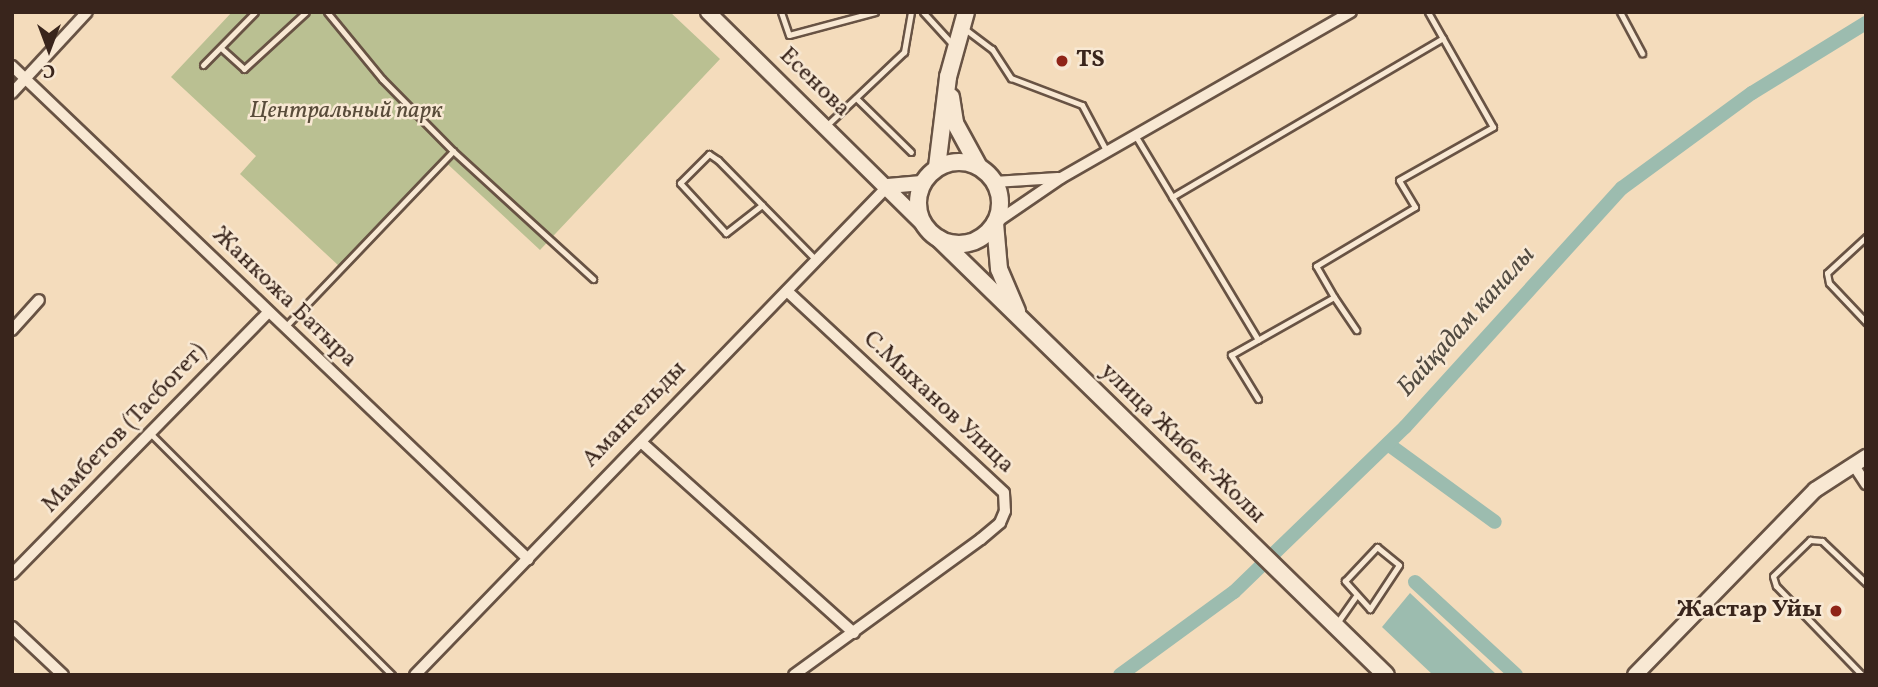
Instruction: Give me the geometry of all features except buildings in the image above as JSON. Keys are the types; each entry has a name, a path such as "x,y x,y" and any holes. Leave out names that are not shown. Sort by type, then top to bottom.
{"main road":[{"path":"937,167 948,77 964,20"},
{"path":"948,77 955,123 979,167 994,181 1000,202 995,223 999,269 1019,317"},
{"path":"979,167 958,161 937,167 922,183 917,204 923,224 939,239 960,244 980,238 995,223"},
{"name":"улица Жибек-Жолы","path":"939,239 1386,675"}],"street":[{"path":"12,93 88,12"},
{"name":"Есенова","path":"708,12 888,186 923,224"},
{"path":"995,223 1060,178 1335,16 1351,12"},
{"name":"Жанкожа Батыра","path":"12,66 528,559"},
{"path":"994,181 1060,178"},
{"path":"888,186 922,183"},
{"name":"Амангельды","path":"415,675 888,186"},
{"name":"С.Мыханов Улица","path":"787,290 1004,493 1005,511 1000,523 793,675"},
{"path":"12,330 39,300"},
{"name":"Мамбетов (Тасбогет)","path":"12,574 268,313"},
{"path":"641,442 853,633"},
{"path":"1634,675 1815,490 1860,461 1866,484"},
{"path":"12,627 63,675"}],"lane":[{"path":"203,65 255,12"},
{"path":"221,48 244,69 306,12"},
{"path":"327,12 382,79 453,151 593,279"},
{"path":"782,12 789,35 875,12"},
{"path":"826,127 904,52 911,12"},
{"path":"922,12 956,48"},
{"path":"1356,330 1317,266 1415,208 1399,180 1493,127 1428,12"},
{"path":"1620,12 1642,53"},
{"path":"964,20 992,49 1011,78 1082,105 1107,152"},
{"path":"1172,197 1443,38"},
{"path":"856,98 911,152"},
{"path":"1135,135 1258,340"},
{"path":"284,328 453,151"},
{"path":"762,205 726,233 680,183 709,155 762,205 816,259"},
{"path":"1866,237 1827,273 1829,284 1866,322"},
{"path":"1258,399 1231,355 1334,297"},
{"path":"151,434 392,675"},
{"path":"1862,675 1776,586 1773,576 1810,540 1822,541 1866,583"},
{"path":"1377,547 1399,565 1370,608 1355,597 1345,582 1377,547"},
{"path":"1335,626 1355,597"}],"green space":[{"name":"Центральный парк","path":"232,12 670,12 720,59 540,250 441,158 339,266 240,174 256,156 171,77"}],"shaded area":[{"path":"1410,593 1497,675 1433,675 1382,627"}],"waterway":[{"name":"Байқадам каналы","path":"1120,675 1234,592 1405,427 1622,188 1752,93 1866,23"},
{"path":"1388,444 1495,522"},
{"path":"1415,582 1516,675"}],"place":[{"name":"TS","path":"1062,61"},
{"name":"Жастар Уйы","path":"1836,611"}]}
